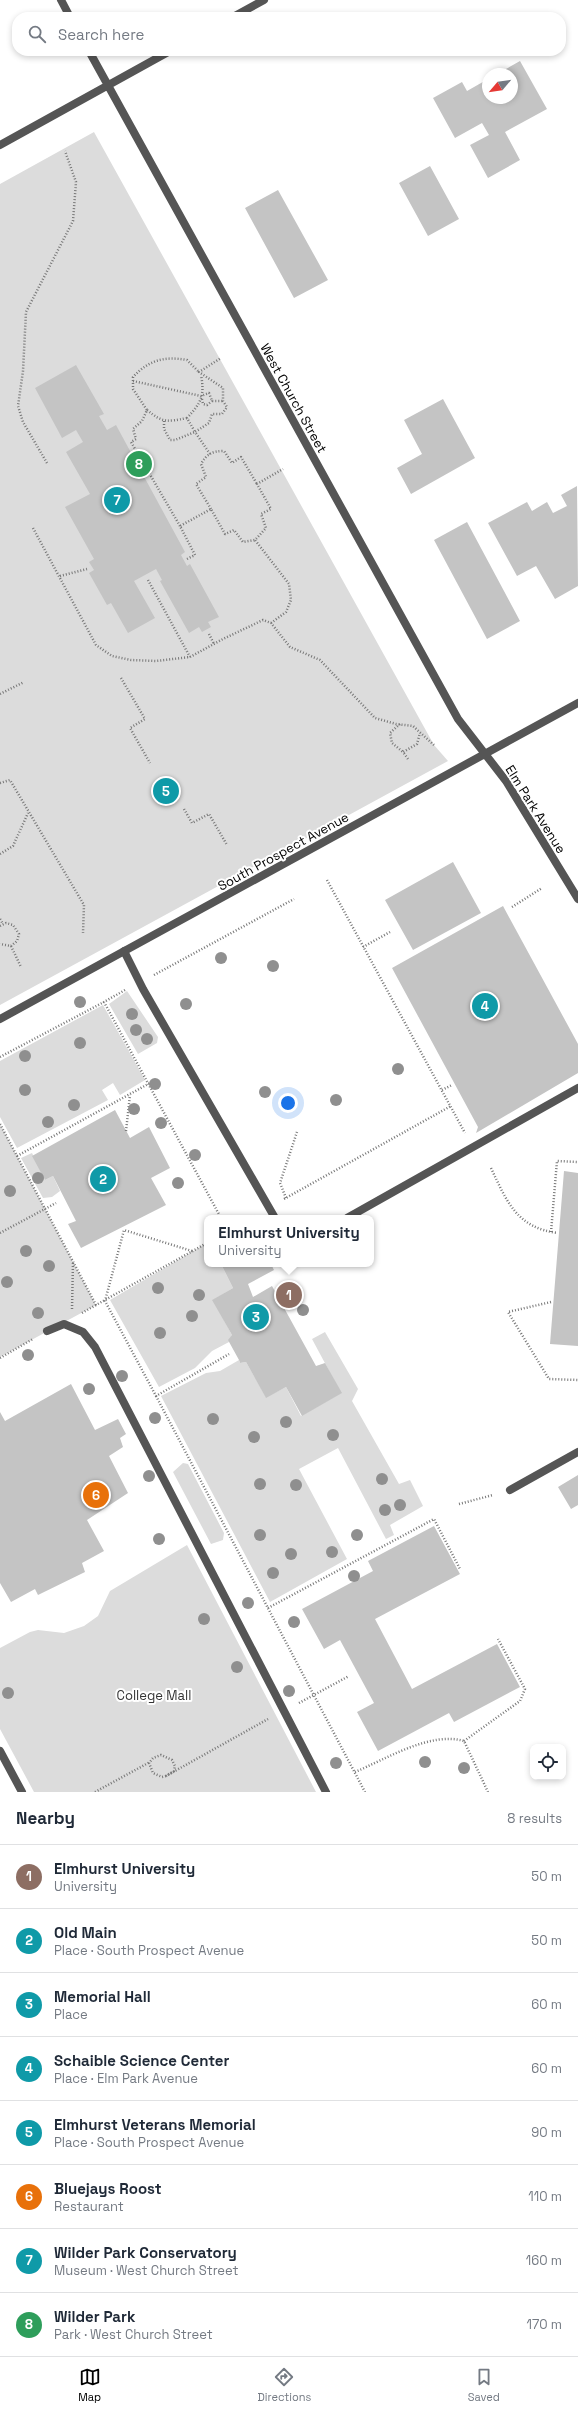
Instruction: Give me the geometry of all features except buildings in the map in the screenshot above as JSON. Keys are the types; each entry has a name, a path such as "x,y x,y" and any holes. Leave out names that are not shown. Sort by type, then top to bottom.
{"street":[{"path":"61,0 67,12"},
{"path":"242,12 264,0"},
{"name":"West Church Street","path":"92,56 458,719 485,754"},
{"path":"0,145 161,56"},
{"name":"South Prospect Avenue","path":"0,1019 578,703"},
{"name":"Elm Park Avenue","path":"485,754 506,781 578,899"},
{"path":"124,951 140,982 273,1215"},
{"path":"352,1215 578,1088"},
{"path":"47,1331 64,1324 83,1332 95,1347 326,1792"},
{"path":"510,1490 578,1452"},
{"path":"0,1751 22,1792"}],"path":[{"path":"48,463 24,422 18,406 23,371 26,312 73,221 76,182 65,152"},
{"path":"164,421 164,429 170,440 175,440 195,432 209,423 212,414 222,414 227,407 223,401 223,388 200,373 187,360 161,358 143,366 133,377 133,389 147,410 160,420 172,422 187,418 201,403 202,396"},
{"path":"200,373 221,358"},
{"path":"200,373 203,404 207,405 212,401 223,401"},
{"path":"133,381 202,396 209,393 212,401"},
{"path":"147,410 142,421 133,429 136,439 131,442 180,526 195,555 188,559"},
{"path":"187,418 210,454"},
{"path":"214,451 224,451 232,463 241,457 257,484 271,510 261,514 266,528 255,540 243,542 234,530 225,534 196,484 206,477 201,464 214,451"},
{"path":"257,484 283,469"},
{"path":"180,526 211,509"},
{"path":"33,528 96,645 112,656 131,660 156,661 190,657 263,620 272,623 290,647 320,660 375,718 413,726 434,745"},
{"path":"255,540 289,584 291,600 286,612 272,623"},
{"path":"60,576 87,569"},
{"path":"148,580 190,657"},
{"path":"209,634 214,644"},
{"path":"121,678 146,718 130,728 150,764"},
{"path":"0,694 24,682"},
{"path":"400,724 390,733 392,743 403,752 408,760"},
{"path":"403,752 417,744 420,733"},
{"path":"0,782 10,780 84,905 83,933"},
{"path":"184,809 192,823 209,814 227,845"},
{"path":"0,854 13,846 29,812"},
{"path":"327,880 468,1138"},
{"path":"512,907 542,888"},
{"path":"0,1057 294,899"},
{"path":"0,919 1,925 13,925 18,931 17,941 11,946"},
{"path":"363,947 390,932"},
{"path":"0,944 11,946"},
{"path":"11,946 21,967"},
{"path":"104,1002 150,1083 219,1215"},
{"path":"17,1156 150,1083"},
{"path":"442,1090 452,1085"},
{"path":"126,1131 130,1094"},
{"path":"269,1207 451,1106"},
{"path":"0,1124 96,1306 104,1300 204,1245"},
{"path":"286,1198 280,1183 297,1132"},
{"path":"551,1232 556,1161 578,1162"},
{"path":"492,1168 518,1218 551,1232 558,1233"},
{"path":"0,1233 56,1203"},
{"path":"192,1251 124,1230 104,1300 365,1792"},
{"path":"72,1261 72,1311"},
{"path":"551,1302 508,1312 549,1379 578,1380"},
{"path":"156,1396 229,1354"},
{"path":"459,1504 510,1490"},
{"path":"268,1608 434,1519 460,1569"},
{"path":"464,1741 520,1701 525,1689 498,1639"},
{"path":"149,1763 153,1773 162,1777 349,1676"},
{"path":"355,1772 434,1739 452,1737 464,1741 488,1792"},
{"path":"95,1792 149,1763 156,1756 168,1756 175,1766 174,1771"}],"green space":[{"path":"94,132 434,745 448,761 0,1005 0,184"},
{"path":"127,991 158,1037 157,1043 138,1054 109,1004"},
{"path":"103,1005 145,1080 120,1095 113,1083 102,1090 108,1100 17,1148 0,1117 0,1061"},
{"path":"0,1124 96,1305 0,1357"},
{"path":"32,1153 45,1180 53,1176 60,1191 52,1197 43,1198 21,1158"},
{"path":"204,1245 204,1267 222,1267 233,1288 213,1300 232,1335 229,1342 212,1351 195,1368 159,1387 110,1300"},
{"path":"325,1332 358,1389 352,1401 399,1484 410,1480 423,1506 390,1525 394,1535 386,1539 338,1448 299,1469 347,1559 270,1602 161,1396 206,1373 220,1371 239,1360 240,1363 246,1362 266,1397 286,1387 301,1416 341,1393 312,1339"},
{"path":"183,1463 188,1464 224,1533 223,1540 211,1544 173,1472"},
{"name":"College Mall","path":"187,1545 316,1792 34,1792 0,1729 0,1648 30,1632 38,1630 64,1633 84,1626 98,1616 110,1591"}],"place":[{"name":"Wilder Park","path":"139,464"},
{"name":"Wilder Park Conservatory","path":"117,500"},
{"name":"Elmhurst Veterans Memorial","path":"166,791"},
{"name":"Schaible Science Center","path":"485,1006"},
{"name":"Old Main","path":"103,1179"},
{"name":"Elmhurst University","path":"289,1295"},
{"name":"Memorial Hall","path":"256,1317"},
{"name":"Bluejays Roost","path":"96,1495"}]}
